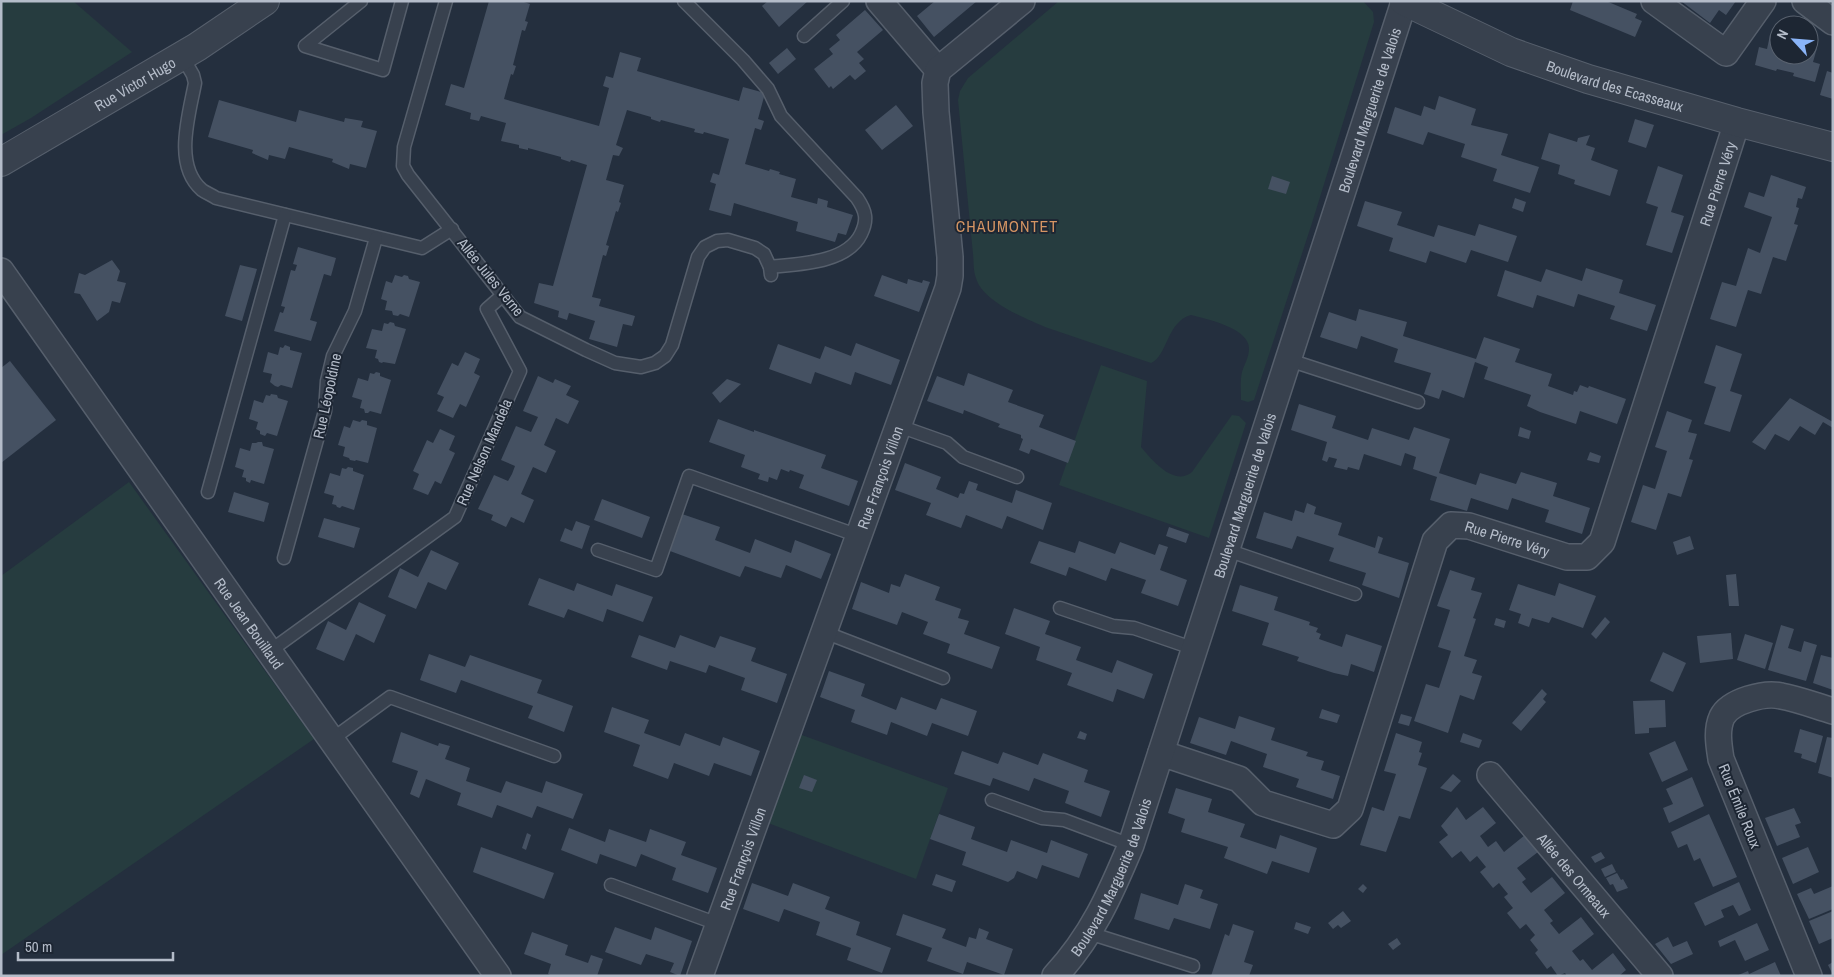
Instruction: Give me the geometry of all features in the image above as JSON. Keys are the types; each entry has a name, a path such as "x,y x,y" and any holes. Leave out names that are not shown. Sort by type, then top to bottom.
{"street":[{"name":"Rue Victor Hugo","path":"1,162 182,56 224,30 265,1"},
{"path":"879,1 938,70 1022,1"},
{"name":"Boulevard des Ecasseaux","path":"1404,1 1511,52 1588,79 1737,122 1833,147"},
{"name":"Boulevard Marguerite de Valois","path":"1055,976 1090,933 1116,882 1131,845 1404,1"},
{"path":"1654,1 1726,53 1764,1"},
{"path":"1805,1 1833,22"},
{"name":"Rue François Villon","path":"700,976 899,426 943,302 950,276 950,257 936,112 935,84 938,70"},
{"name":"Rue Pierre Véry","path":"1161,753 1239,779 1263,803 1333,825 1350,809 1435,541 1451,525 1469,526 1567,557 1587,556 1602,542 1737,122"},
{"name":"Rue Jean Bouillaud","path":"1,271 498,976"},
{"name":"Rue Émile Roux","path":"1809,976 1721,759 1718,739 1722,716 1743,701 1761,696 1780,695 1833,711"},
{"name":"Allée des Ormeaux","path":"1490,775 1660,976"}],"lane":[{"path":"361,1 304,46 383,70 402,1"},
{"name":"Allée Jules Verne","path":"446,1 402,158 403,166 408,175 452,228 520,317 614,363 641,367 654,363 665,356 672,345 690,279 698,257 705,247 717,241 728,240 755,248 764,254 771,271 838,255 851,249 859,238 866,220 864,209 857,198 780,116 768,89 743,60 684,1"},
{"path":"804,36 843,1"},
{"path":"182,56 193,75 195,83 184,142 186,157 192,177 202,190 216,198 422,248 452,228"},
{"path":"208,492 285,215"},
{"name":"Rue Léopoldine","path":"284,558 326,411 327,381 333,356 355,311 376,238"},
{"name":"Rue Nelson Mandela","path":"270,651 455,517 520,372 488,310 503,295"},
{"path":"1289,360 1418,402"},
{"path":"899,426 947,444 963,457 1017,477"},
{"path":"598,550 656,570 689,476 859,536"},
{"path":"1227,550 1355,594"},
{"path":"1060,608 1113,626 1134,628 1195,649"},
{"path":"824,632 942,678"},
{"path":"331,740 390,697 554,756"},
{"path":"992,800 1042,818 1064,820 1131,845"},
{"path":"611,885 718,924"},
{"path":"1090,933 1193,966"}],"green space":[{"path":"1,1 73,1 132,52 31,118 1,135"},
{"path":"1059,1 1363,1 1373,12 1374,22 1312,223 1254,400 1248,402 1241,400 1241,375 1249,352 1247,342 1242,335 1226,326 1191,315 1177,324 1161,354 1151,363 1026,319 1005,308 986,294 976,278 958,100 960,91 968,78"},
{"path":"1101,365 1147,381 1141,447 1157,465 1171,474 1185,476 1192,472 1232,415 1239,416 1246,423 1209,538 1059,485"},
{"path":"129,482 314,739 1,955 1,576"},
{"path":"799,734 948,788 916,879 768,823"}],"building":[{"path":"489,1 521,1 530,4 525,21 528,22 525,31 522,30 513,65 516,66 513,75 511,74 504,99 599,126 609,88 603,86 606,76 613,78 620,52 641,58 637,71 739,101 743,87 765,93 758,119 764,121 761,130 755,128 745,164 769,171 770,169 796,179 791,197 817,204 818,198 828,201 827,207 853,215 846,235 838,233 835,242 796,231 798,222 734,203 731,216 709,210 716,184 710,182 713,173 719,175 729,139 704,132 703,134 694,132 695,129 661,120 660,122 651,119 651,117 627,110 616,145 623,148 619,156 613,155 606,180 624,185 619,202 621,203 618,212 616,211 606,245 609,246 606,256 603,255 592,297 601,299 599,306 635,316 632,326 623,324 617,347 589,339 595,321 569,313 567,320 558,317 559,311 534,303 539,283 553,286 587,165 571,160 570,162 561,159 561,157 528,148 528,150 519,148 519,145 501,141 506,123 481,116 479,121 470,119 471,113 445,105 451,84 464,88"},
{"path":"768,1 808,1 779,27 762,6"},
{"path":"935,1 977,1 934,37 917,16"},
{"path":"1573,1 1606,1 1637,14 1635,18 1642,21 1635,37 1570,10"},
{"path":"1681,1 1736,1 1726,15 1719,10 1710,23"},
{"path":"865,10 883,30 857,52 864,59 859,63 866,71 855,80 850,75 833,89 831,86 829,88 814,69 833,54 829,49 840,40 836,35"},
{"path":"1769,40 1769,65 1820,64 1815,82 1793,76 1794,73 1777,69 1776,71 1755,65 1759,47 1767,49"},
{"path":"787,48 796,59 778,74 769,63"},
{"path":"1827,71 1833,73 1833,99 1820,95"},
{"path":"1439,96 1476,109 1471,125 1508,134 1501,155 1539,167 1530,193 1493,181 1497,169 1461,157 1465,144 1428,132 1423,145 1387,133 1395,107 1421,116 1424,106 1435,110"},
{"path":"219,100 296,122 299,110 344,122 345,118 363,121 361,127 377,131 366,168 350,164 349,169 332,162 333,159 289,147 285,159 269,155 268,160 252,153 253,150 208,137"},
{"path":"896,105 913,126 882,150 865,130"},
{"path":"1635,119 1654,125 1646,148 1628,142"},
{"path":"1549,133 1577,142 1578,138 1590,135 1586,145 1595,148 1591,160 1618,170 1610,196 1574,184 1575,180 1558,174 1560,165 1541,159"},
{"path":"1658,166 1683,175 1671,212 1684,216 1672,253 1646,245 1658,207 1646,203"},
{"path":"1771,175 1806,187 1802,199 1798,198 1796,207 1799,208 1794,224 1798,225 1786,261 1773,257 1761,294 1748,290 1736,327 1710,319 1722,282 1736,286 1748,248 1760,253 1772,217 1744,207 1749,192 1764,197"},
{"path":"1272,176 1290,182 1286,194 1268,189"},
{"path":"1515,198 1526,202 1523,212 1512,208"},
{"path":"1365,201 1402,212 1397,225 1434,237 1438,225 1475,236 1479,224 1517,236 1508,262 1471,250 1466,263 1430,251 1426,263 1389,251 1393,238 1357,226"},
{"path":"298,247 336,258 331,276 324,274 310,320 317,322 311,341 274,331 280,312 283,313 285,307 281,306 291,270 295,271 297,265 293,264"},
{"path":"112,260 120,271 117,281 126,283 120,303 112,301 109,312 97,321 80,294 74,293 79,273 85,275"},
{"path":"240,265 257,269 242,321 225,316"},
{"path":"1586,268 1623,280 1619,293 1656,305 1647,331 1610,319 1615,306 1578,294 1574,307 1537,295 1533,308 1497,296 1505,270 1541,282 1546,269 1582,281"},
{"path":"395,275 408,276 409,279 420,282 409,317 400,314 398,316 393,315 392,311 385,310 387,301 381,299 386,281 392,283"},
{"path":"882,275 907,284 908,279 922,283 923,280 930,282 919,312 874,296"},
{"path":"1359,309 1407,322 1403,336 1476,359 1484,337 1520,349 1515,362 1552,374 1548,386 1573,395 1574,391 1577,392 1580,385 1588,388 1589,386 1626,399 1617,424 1580,411 1576,424 1540,412 1527,406 1531,395 1484,379 1488,367 1475,362 1464,398 1442,390 1439,399 1424,394 1431,373 1394,362 1398,349 1361,336 1357,349 1320,337 1329,312 1356,321"},
{"path":"390,322 394,323 395,326 406,329 395,364 379,362 375,358 377,350 366,348 372,329 382,331 384,323 388,324"},
{"path":"856,343 900,360 891,385 855,372 851,385 815,372 811,384 769,369 778,344 820,359 825,346 851,356"},
{"path":"285,345 290,347 290,350 302,353 292,388 281,385 275,386 270,382 272,374 263,372 268,352 278,355 280,347 283,348"},
{"path":"1716,345 1742,354 1730,391 1742,395 1730,432 1704,424 1716,387 1704,383"},
{"path":"465,352 480,359 474,373 480,376 466,407 460,404 453,418 437,411 444,397 437,394 452,363 458,366"},
{"path":"10,361 56,420 1,463 1,368"},
{"path":"376,372 380,373 380,376 391,380 381,414 370,411 365,413 364,409 360,408 362,400 352,397 358,378 368,381 370,373 374,374"},
{"path":"968,373 1013,390 1008,402 1044,415 1039,427 1076,441 1068,463 1031,449 1029,454 1019,450 1023,439 1021,435 998,427 1000,424 964,410 963,414 927,401 937,376 964,386"},
{"path":"538,376 553,383 555,379 571,386 566,395 579,401 568,424 556,418 544,445 556,451 546,473 533,467 521,494 534,500 524,523 511,517 506,527 491,520 493,515 478,509 494,475 508,481 512,474 515,466 501,460 516,426 531,432 538,417 523,411"},
{"path":"727,379 741,384 720,403 712,393"},
{"path":"271,394 288,401 277,436 267,433 265,436 256,429 258,422 249,419 254,400 263,403 266,395 270,396"},
{"path":"1790,398 1833,422 1833,428 1823,422 1815,435 1800,426 1789,441 1775,434 1765,450 1752,442"},
{"path":"1299,404 1336,416 1332,428 1368,440 1372,428 1409,440 1414,427 1450,439 1439,473 1476,485 1480,473 1516,484 1521,472 1557,483 1553,496 1590,508 1582,534 1545,522 1549,510 1512,498 1508,510 1471,498 1467,511 1430,500 1437,477 1413,469 1416,457 1405,453 1401,466 1364,454 1359,470 1348,467 1347,470 1334,467 1337,459 1329,457 1327,462 1322,460 1327,442 1291,430"},
{"path":"1667,411 1692,420 1688,432 1697,434 1689,459 1693,460 1681,497 1668,493 1656,530 1631,522 1643,485 1655,489 1667,451 1655,447"},
{"path":"718,419 826,455 821,468 858,481 849,506 799,488 804,475 790,470 789,472 781,469 777,480 769,477 768,482 758,479 760,474 741,467 745,455 709,442"},
{"path":"353,420 367,421 367,425 377,428 368,463 350,460 343,456 345,447 338,445 344,426 350,428"},
{"path":"1520,427 1531,431 1529,439 1518,436"},
{"path":"440,429 455,436 449,450 455,453 441,484 435,481 428,495 413,489 419,474 413,471 427,440 433,443"},
{"path":"262,442 263,446 274,449 264,484 251,480 250,483 246,481 246,478 242,477 244,470 235,467 240,448 250,451 252,443"},
{"path":"1590,452 1601,456 1599,463 1587,460"},
{"path":"905,463 941,477 936,489 958,498 960,493 964,494 969,481 978,484 976,490 1012,503 1016,490 1052,503 1043,530 1007,516 1002,529 966,515 961,528 926,515 931,503 895,490"},
{"path":"348,467 364,475 354,510 342,506 340,508 337,507 332,504 334,496 324,493 330,473 340,476 342,468 346,469"},
{"path":"234,492 269,503 264,522 228,512"},
{"path":"602,499 650,517 642,538 594,520"},
{"path":"1307,503 1316,507 1314,514 1342,523 1338,535 1375,548 1378,536 1383,538 1378,553 1409,563 1399,598 1362,585 1366,573 1329,561 1334,548 1297,536 1292,549 1256,538 1264,512 1292,521 1295,510 1304,513"},
{"path":"682,514 720,527 715,540 750,553 755,539 791,553 795,540 831,554 821,579 786,565 781,578 745,566 740,577 670,551"},
{"path":"324,518 360,528 354,548 318,537"},
{"path":"576,521 590,526 582,549 560,541 565,528 572,531"},
{"path":"1169,527 1189,534 1186,543 1166,536"},
{"path":"1690,536 1694,549 1677,555 1673,542"},
{"path":"1039,541 1075,553 1079,541 1115,554 1120,542 1155,555 1159,544 1168,547 1160,570 1187,580 1178,606 1141,593 1146,580 1111,568 1106,581 1069,567 1066,576 1030,563"},
{"path":"431,550 459,563 446,590 428,582 416,609 388,597 400,568 418,577"},
{"path":"1450,570 1475,578 1471,590 1482,593 1473,618 1476,619 1464,656 1477,660 1472,673 1482,676 1474,700 1460,695 1448,733 1414,721 1426,684 1439,688 1451,651 1438,647 1450,610 1437,606"},
{"path":"905,574 940,587 935,600 961,609 958,618 969,621 964,634 1000,647 992,669 947,653 950,644 923,634 928,622 902,612 897,625 852,609 861,582 889,593 891,584 900,587"},
{"path":"1736,574 1739,606 1729,606 1726,575"},
{"path":"539,578 574,591 577,583 612,596 616,584 653,597 643,622 607,609 603,622 568,609 564,618 528,605"},
{"path":"1559,583 1596,596 1583,628 1552,617 1549,623 1532,618 1529,627 1518,623 1521,614 1509,610 1518,584 1555,596"},
{"path":"1240,585 1278,597 1274,610 1310,622 1309,625 1318,628 1316,632 1321,634 1319,639 1342,647 1346,634 1382,646 1374,672 1351,664 1348,676 1334,673 1297,661 1299,657 1262,645 1269,623 1232,611"},
{"path":"359,602 386,615 374,643 356,634 344,661 316,649 328,621 346,630"},
{"path":"1014,608 1050,621 1045,634 1081,647 1076,660 1112,673 1117,660 1153,674 1144,699 1117,689 1113,702 1067,685 1072,673 1036,660 1040,647 1005,634"},
{"path":"1605,617 1610,622 1596,639 1591,634"},
{"path":"1496,618 1506,621 1504,628 1494,625"},
{"path":"1781,625 1794,629 1788,648 1801,652 1804,641 1817,645 1806,681 1768,670"},
{"path":"1731,633 1733,659 1700,663 1697,636"},
{"path":"1745,634 1773,643 1765,669 1737,660"},
{"path":"639,635 675,648 680,635 715,648 720,636 756,648 751,661 787,674 777,703 741,690 745,678 709,665 706,673 670,661 667,670 631,657"},
{"path":"1663,652 1686,663 1673,692 1650,681"},
{"path":"429,654 465,667 470,655 542,680 537,693 573,706 564,732 528,718 533,706 461,680 456,693 420,680"},
{"path":"1821,655 1833,658 1833,690 1813,683"},
{"path":"829,671 865,684 861,696 896,710 901,697 936,710 941,698 977,711 968,736 932,723 927,736 891,722 887,735 851,722 855,710 820,697"},
{"path":"1542,689 1547,694 1543,699 1546,702 1521,731 1512,723"},
{"path":"1665,700 1666,727 1649,728 1649,733 1635,734 1633,701"},
{"path":"612,707 649,720 644,733 680,746 685,733 720,746 723,737 760,751 751,776 714,763 709,776 674,763 668,779 633,766 640,745 604,732"},
{"path":"1322,709 1340,715 1337,723 1319,718"},
{"path":"1401,714 1412,717 1409,726 1398,723"},
{"path":"1239,716 1275,728 1271,740 1308,752 1306,756 1324,761 1321,770 1340,776 1333,799 1296,787 1299,779 1263,767 1267,754 1231,741 1226,755 1190,743 1199,717 1235,729"},
{"path":"1800,729 1823,736 1816,763 1801,758 1802,754 1794,752"},
{"path":"1080,731 1087,734 1085,740 1077,738"},
{"path":"401,732 438,746 439,743 450,746 445,759 470,768 466,781 501,793 506,781 542,793 546,781 583,794 573,819 537,806 532,818 497,805 492,818 457,805 461,793 426,779 419,798 410,794 418,771 392,762"},
{"path":"1396,733 1422,742 1419,752 1422,753 1418,765 1427,768 1410,819 1399,816 1386,852 1360,845 1372,807 1384,811 1396,774 1384,771"},
{"path":"1463,733 1482,740 1479,748 1460,742"},
{"path":"1827,737 1833,738 1833,778 1818,773"},
{"path":"1675,741 1688,770 1662,782 1649,753"},
{"path":"962,751 998,764 1003,752 1038,765 1043,753 1088,770 1084,782 1110,791 1101,817 1065,803 1069,791 1034,778 1029,791 993,778 990,786 954,774"},
{"path":"1453,774 1461,781 1451,792 1440,788"},
{"path":"804,775 817,780 812,792 799,788"},
{"path":"1692,777 1704,806 1669,823 1663,808 1673,804 1666,789"},
{"path":"1176,788 1212,799 1208,812 1245,824 1240,837 1276,849 1280,835 1317,848 1309,873 1272,861 1267,874 1224,858 1228,847 1181,832 1185,819 1168,813"},
{"path":"1457,807 1466,820 1483,807 1496,823 1480,836 1488,847 1496,841 1504,852 1525,835 1538,852 1517,868 1526,879 1522,882 1531,893 1552,877 1565,893 1544,910 1553,921 1550,923 1559,934 1581,917 1594,934 1572,951 1580,961 1583,959 1592,970 1613,953 1626,970 1619,976 1567,976 1565,973 1558,976 1551,966 1547,969 1535,953 1538,950 1530,940 1535,935 1526,924 1520,929 1507,913 1513,908 1504,897 1508,894 1499,883 1493,888 1480,872 1486,867 1477,856 1470,862 1461,851 1452,858 1439,842 1448,835 1441,826"},
{"path":"1794,808 1801,823 1795,825 1800,837 1777,846 1765,818"},
{"path":"939,814 975,827 971,839 1007,852 1011,840 1047,853 1051,840 1088,854 1079,878 1042,865 1037,879 1017,871 1014,878 1008,882 962,865 966,852 930,839"},
{"path":"1709,814 1737,877 1713,887 1700,858 1694,861 1687,844 1678,848 1671,832"},
{"path":"569,828 605,842 609,829 646,842 650,829 686,842 681,855 717,868 708,893 672,880 676,868 641,854 636,867 600,854 597,864 561,850"},
{"path":"527,833 531,835 526,850 522,848"},
{"path":"481,847 554,873 544,899 473,872"},
{"path":"1808,847 1819,872 1793,884 1782,858"},
{"path":"1601,852 1605,858 1595,863 1591,857"},
{"path":"1612,864 1616,872 1605,877 1601,869"},
{"path":"1617,873 1628,888 1617,892 1613,884 1610,885 1606,878"},
{"path":"936,874 956,881 952,892 932,885"},
{"path":"1739,882 1751,910 1739,916 1733,905 1721,910 1724,917 1705,926 1694,903"},
{"path":"752,883 788,896 793,883 830,897 825,909 860,922 856,935 891,948 882,973 847,960 851,948 816,935 820,922 784,909 779,922 743,909"},
{"path":"1185,884 1203,890 1200,898 1218,904 1210,929 1174,918 1169,930 1134,919 1141,893 1178,905"},
{"path":"1363,884 1367,888 1363,893 1358,889"},
{"path":"1833,886 1833,909 1809,919 1797,894 1811,888 1814,894"},
{"path":"1343,911 1351,921 1341,928 1338,925 1333,929 1328,923"},
{"path":"1833,911 1833,938 1819,944 1809,921"},
{"path":"903,914 946,929 942,938 966,947 969,937 976,939 979,928 989,932 986,939 1013,949 1004,975 967,962 963,974 927,961 932,948 896,935"},
{"path":"1296,922 1311,927 1308,934 1294,929"},
{"path":"1757,923 1769,950 1745,961 1735,940 1720,947 1718,941"},
{"path":"1233,924 1254,931 1244,962 1253,965 1249,976 1211,976 1225,934 1229,936"},
{"path":"615,927 651,940 655,927 692,941 680,976 670,972 674,963 646,954 641,965 605,952"},
{"path":"532,932 568,945 565,955 588,963 591,955 603,959 597,976 552,976 548,974 551,964 524,954"},
{"path":"1668,937 1673,947 1687,941 1693,954 1671,964 1655,944"},
{"path":"1397,938 1401,944 1393,950 1388,944"},
{"path":"1775,962 1781,976 1736,976 1748,971 1749,974"},
{"path":"1833,962 1833,975 1828,965"}],"district":[{"name":"CHAUMONTET","path":"1007,226"}]}
